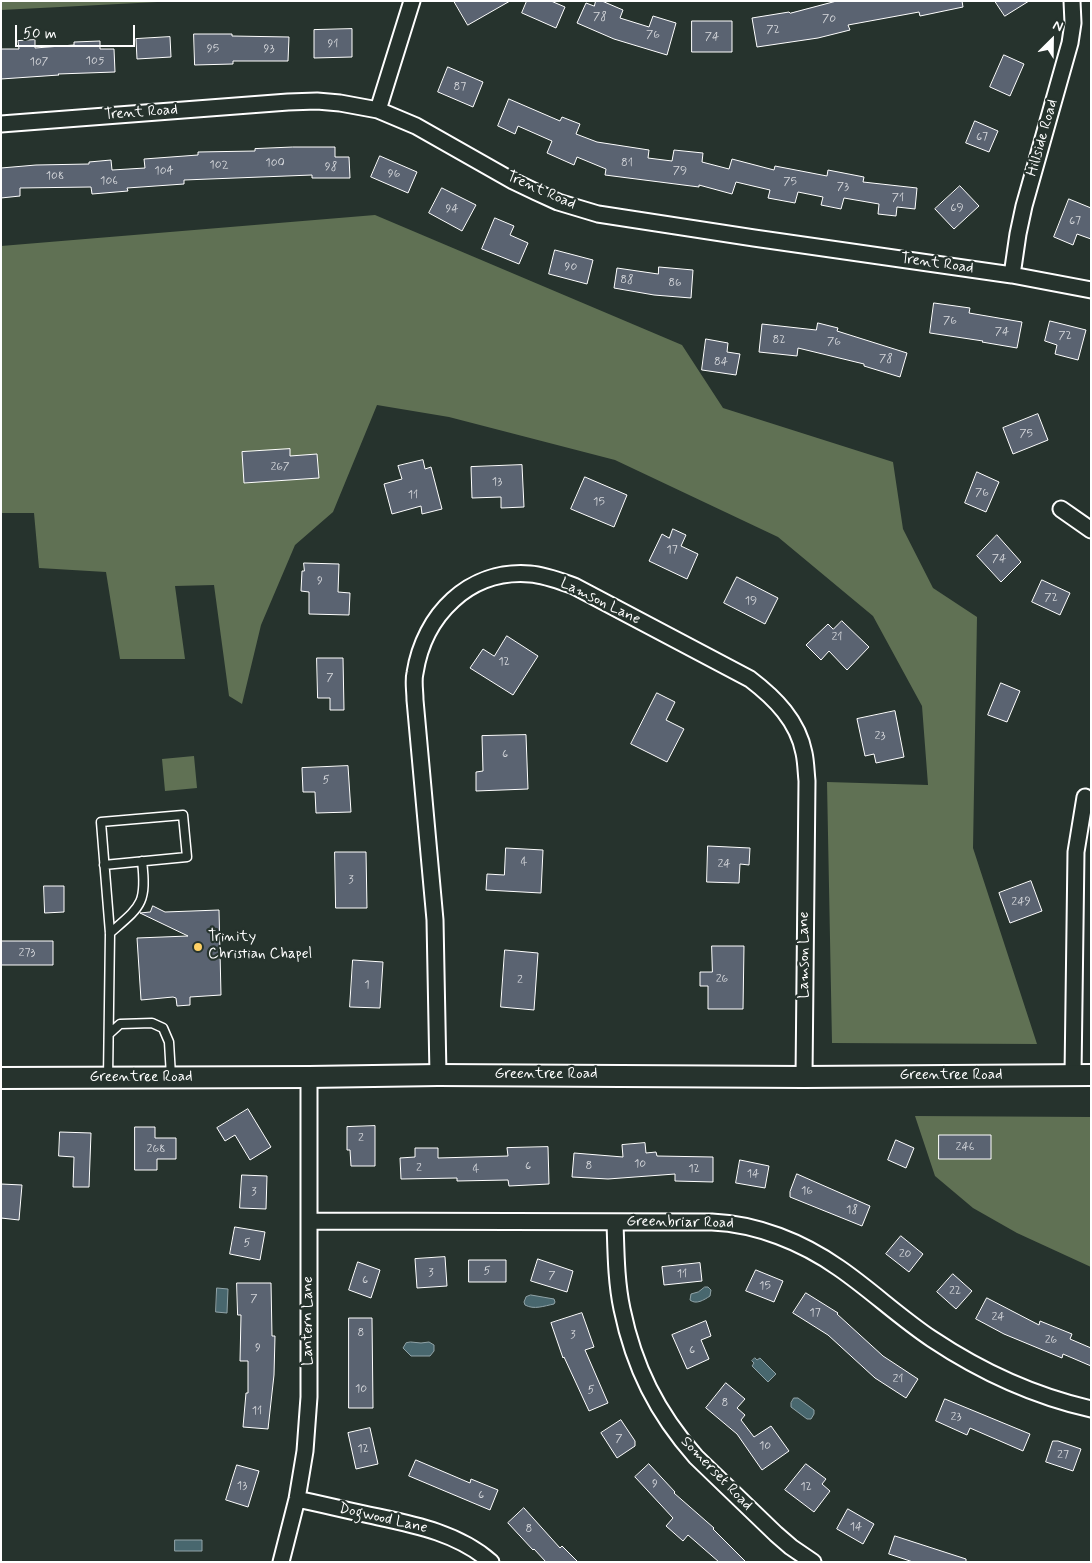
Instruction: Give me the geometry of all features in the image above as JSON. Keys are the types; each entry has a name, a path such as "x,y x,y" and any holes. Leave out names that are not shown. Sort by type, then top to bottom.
{"street":[{"path":"378,110 412,1"},
{"name":"Hillside Road","path":"1012,275 1018,234 1031,180 1070,43 1073,23 1072,1"},
{"name":"Trent Road","path":"1,124 288,102 340,103 378,110 416,126 459,149 513,182 558,202 591,212 754,238 1012,275 1091,290"},
{"path":"1061,509 1091,530"},
{"name":"Lamson Lane","path":"438,1075 435,920 414,675 420,648 432,624 446,605 465,589 485,580 508,574 531,574 574,586 750,679 783,708 795,728 804,752 807,781 804,1077"},
{"path":"1082,1075 1076,852 1085,797"},
{"name":"Greentree Road","path":"1,1078 438,1075 804,1077 1082,1075"},
{"name":"Lantern Lane","path":"281,1562 297,1499 305,1451 309,1397 309,1077"},
{"name":"Greenbriar Road","path":"310,1221 733,1223 771,1234 809,1250 839,1268 911,1325 974,1365 998,1377 1091,1409"},
{"name":"Somerset Road","path":"615,1222 617,1267 622,1308 638,1364 648,1388 660,1409 696,1457 776,1534 813,1562"},
{"name":"Dogwood Lane","path":"297,1499 423,1527 459,1542 491,1562"}],"lane":[{"path":"104,865 187,857 183,815 100,822 110,933 108,1078"},
{"path":"110,933 136,910 142,898 145,884 142,862"},
{"path":"109,1034 120,1024 152,1023 163,1028 169,1042 171,1078"}],"green space":[{"path":"1,1 177,1 1,10"},
{"path":"375,215 682,345 723,408 893,462 903,529 933,588 977,617 973,848 1037,1044 832,1043 827,782 928,785 922,706 873,616 778,537 615,460 449,417 377,405 333,512 295,545 261,625 242,704 229,696 214,585 175,586 185,659 120,659 106,572 39,568 34,513 1,513 1,246"},
{"path":"194,756 197,788 165,791 162,759"},
{"path":"915,1116 1091,1117 1091,1267 1017,1233 973,1208 935,1176"}],"water":[{"path":"705,1287 711,1290 710,1296 697,1302 690,1300 691,1294"},
{"path":"217,1288 228,1289 227,1313 216,1312"},
{"path":"531,1295 554,1299 555,1302 543,1307 525,1305 526,1297"},
{"path":"429,1342 434,1345 434,1351 430,1356 411,1356 403,1348 406,1343"},
{"path":"755,1358 757,1360 760,1358 776,1374 768,1382 752,1366 754,1363 752,1361"},
{"path":"794,1398 798,1398 814,1410 811,1419 807,1419 791,1407"},
{"path":"175,1540 202,1540 202,1551 175,1551"}],"building":[{"path":"454,1 510,1 468,25"},
{"path":"527,1 551,1 565,7 556,28 522,13"},
{"path":"596,1 602,1 623,10 620,18 649,27 653,16 676,23 667,55 614,39 577,23 586,3 594,6"},
{"path":"837,1 962,1 963,7 920,16 919,12 848,25 850,30 818,38 757,47 752,18 790,13"},
{"path":"995,1 1029,1 1005,16"},
{"path":"692,21 732,21 732,52 692,52"},
{"path":"352,29 352,57 314,58 314,30"},
{"path":"194,34 289,37 288,61 233,61 233,64 195,65"},
{"path":"170,37 171,57 137,59 136,39"},
{"path":"35,40 35,48 74,45 74,42 100,41 100,49 114,49 115,72 1,79 1,49 19,49 18,41"},
{"path":"1004,55 1024,64 1010,96 990,87"},
{"path":"448,67 483,82 473,107 438,92"},
{"path":"509,99 560,121 562,117 580,124 576,134 597,142 649,150 648,158 672,161 674,150 703,153 702,162 729,169 732,159 774,170 775,166 827,176 828,170 864,177 863,182 917,188 915,209 897,207 896,216 878,214 879,204 844,198 841,209 821,205 823,197 798,192 795,203 768,198 770,190 736,182 732,194 699,185 699,187 605,175 606,169 577,157 574,165 547,153 552,141 518,126 515,134 498,126"},
{"path":"975,121 998,131 989,152 966,143"},
{"path":"335,147 335,157 349,157 350,178 312,178 312,175 184,180 184,184 127,188 128,191 92,194 91,187 20,188 20,196 1,198 1,168 89,164 89,162 111,160 112,170 145,168 144,159 198,155 198,152 255,151 255,149"},
{"path":"380,156 417,172 408,193 371,177"},
{"path":"960,186 979,206 954,229 935,209"},
{"path":"442,188 476,205 462,231 429,213"},
{"path":"1069,199 1091,208 1091,239 1077,234 1073,245 1054,237"},
{"path":"495,218 514,226 510,235 528,243 519,264 482,249"},
{"path":"555,250 593,260 587,284 549,274"},
{"path":"659,267 693,270 691,298 654,295 614,288 617,268 658,274"},
{"path":"934,303 970,308 969,313 1022,322 1017,348 930,333"},
{"path":"1050,321 1086,330 1078,360 1055,354 1057,345 1045,341"},
{"path":"818,323 838,328 837,331 907,353 900,377 864,366 864,364 798,348 797,356 759,352 762,324 816,330"},
{"path":"706,339 728,343 727,352 740,354 736,375 702,370"},
{"path":"1038,414 1048,440 1013,454 1003,428"},
{"path":"290,449 290,456 317,454 319,478 244,483 242,452"},
{"path":"423,460 425,469 431,467 442,509 422,514 421,506 392,514 384,484 402,479 398,466"},
{"path":"522,465 524,507 501,508 501,497 472,498 471,467"},
{"path":"977,472 999,482 986,512 965,503"},
{"path":"585,477 627,495 614,527 571,509"},
{"path":"673,529 686,535 681,546 698,554 687,579 649,561 662,534 669,538"},
{"path":"997,535 1021,562 1001,582 977,556"},
{"path":"304,563 339,564 338,592 350,593 349,615 309,614 309,592 301,591"},
{"path":"737,577 778,598 765,624 724,603"},
{"path":"1042,580 1070,593 1060,615 1032,602"},
{"path":"842,621 869,647 847,670 829,651 821,660 806,645 828,624 833,629"},
{"path":"507,636 538,656 513,695 470,668 483,649 494,656"},
{"path":"317,658 343,658 344,710 330,710 330,698 318,698"},
{"path":"1001,683 1020,691 1007,722 988,715"},
{"path":"657,693 675,702 666,720 684,729 667,762 631,744"},
{"path":"895,711 904,757 876,763 874,754 865,756 857,719"},
{"path":"526,735 528,789 476,791 476,772 483,771 482,736"},
{"path":"348,766 351,812 316,813 315,792 303,792 302,768"},
{"path":"708,846 750,848 749,865 740,864 739,883 707,882"},
{"path":"506,848 543,850 541,893 486,890 487,874 504,875"},
{"path":"335,852 366,852 367,908 336,908"},
{"path":"1031,881 1042,911 1010,923 999,893"},
{"path":"44,886 64,886 64,912 45,913"},
{"name":"Trinity Christian Chapel","path":"153,906 165,912 219,910 221,995 190,997 190,1005 177,1006 176,998 173,997 141,1000 137,938 188,936 140,913 150,912"},
{"path":"1,941 53,941 53,965 1,965"},
{"path":"712,946 744,946 743,1009 708,1009 708,986 700,986 700,972 712,972"},
{"path":"505,950 538,953 534,1010 501,1007"},
{"path":"353,960 383,962 380,1008 350,1007"},
{"path":"248,1109 271,1147 250,1160 235,1135 225,1141 217,1128"},
{"path":"375,1126 375,1166 351,1166 350,1150 347,1150 347,1127"},
{"path":"135,1127 155,1127 155,1138 176,1138 176,1159 157,1159 157,1170 135,1170"},
{"path":"60,1132 91,1133 89,1187 73,1187 74,1157 59,1156"},
{"path":"939,1135 991,1135 991,1159 939,1159"},
{"path":"896,1140 914,1148 906,1168 888,1160"},
{"path":"645,1143 646,1153 656,1152 657,1156 713,1157 713,1182 675,1181 675,1174 608,1179 572,1177 574,1153 623,1157 622,1145"},
{"path":"548,1147 549,1184 509,1186 508,1180 457,1181 457,1178 401,1179 400,1158 415,1157 415,1148 438,1148 438,1158 508,1156 507,1148"},
{"path":"740,1160 769,1166 765,1188 736,1183"},
{"path":"797,1174 870,1206 862,1226 790,1197"},
{"path":"242,1175 267,1176 266,1209 240,1208"},
{"path":"1,1184 22,1185 19,1220 1,1218"},
{"path":"235,1227 265,1232 260,1260 230,1254"},
{"path":"901,1236 923,1254 909,1272 886,1254"},
{"path":"445,1257 447,1286 417,1288 415,1259"},
{"path":"538,1259 573,1271 567,1292 531,1281"},
{"path":"469,1260 506,1260 506,1282 469,1282"},
{"path":"358,1262 380,1270 371,1298 349,1290"},
{"path":"700,1263 702,1281 664,1285 662,1267"},
{"path":"756,1270 783,1281 774,1302 746,1291"},
{"path":"953,1274 972,1291 956,1309 937,1292"},
{"path":"237,1283 271,1283 272,1336 275,1336 274,1375 268,1429 243,1427 246,1393 248,1393 248,1361 240,1361 241,1315 238,1315"},
{"path":"806,1293 838,1313 883,1356 918,1379 906,1398 875,1378 828,1335 793,1313"},
{"path":"987,1298 1039,1325 1040,1321 1072,1334 1070,1339 1091,1348 1091,1366 1063,1354 1062,1358 1004,1334 976,1319"},
{"path":"582,1313 594,1347 585,1350 608,1403 589,1411 563,1358 551,1323"},
{"path":"349,1318 372,1318 373,1408 349,1408"},
{"path":"706,1321 711,1336 701,1340 709,1359 687,1369 672,1335"},
{"path":"726,1383 745,1399 737,1408 745,1415 741,1420 754,1437 771,1426 789,1451 762,1470 737,1434 706,1408"},
{"path":"945,1399 1030,1434 1023,1451 970,1428 967,1435 936,1421"},
{"path":"621,1420 635,1441 635,1446 617,1458 601,1433"},
{"path":"370,1428 378,1464 356,1469 348,1433"},
{"path":"1053,1441 1081,1449 1073,1471 1046,1462"},
{"path":"416,1460 470,1483 471,1479 498,1490 490,1510 409,1476"},
{"path":"649,1464 674,1493 714,1528 746,1562 719,1562 688,1535 683,1541 666,1526 673,1518 635,1477"},
{"path":"806,1464 826,1479 822,1484 830,1491 814,1512 785,1490"},
{"path":"237,1465 259,1471 248,1507 226,1500"},
{"path":"524,1508 560,1548 562,1546 578,1562 546,1562 533,1550 508,1523"},
{"path":"848,1509 874,1524 863,1544 837,1529"},
{"path":"895,1536 966,1559 966,1562 913,1562 889,1554"}],"place":[{"name":"Trinity Christian Chapel","path":"198,947"}]}
